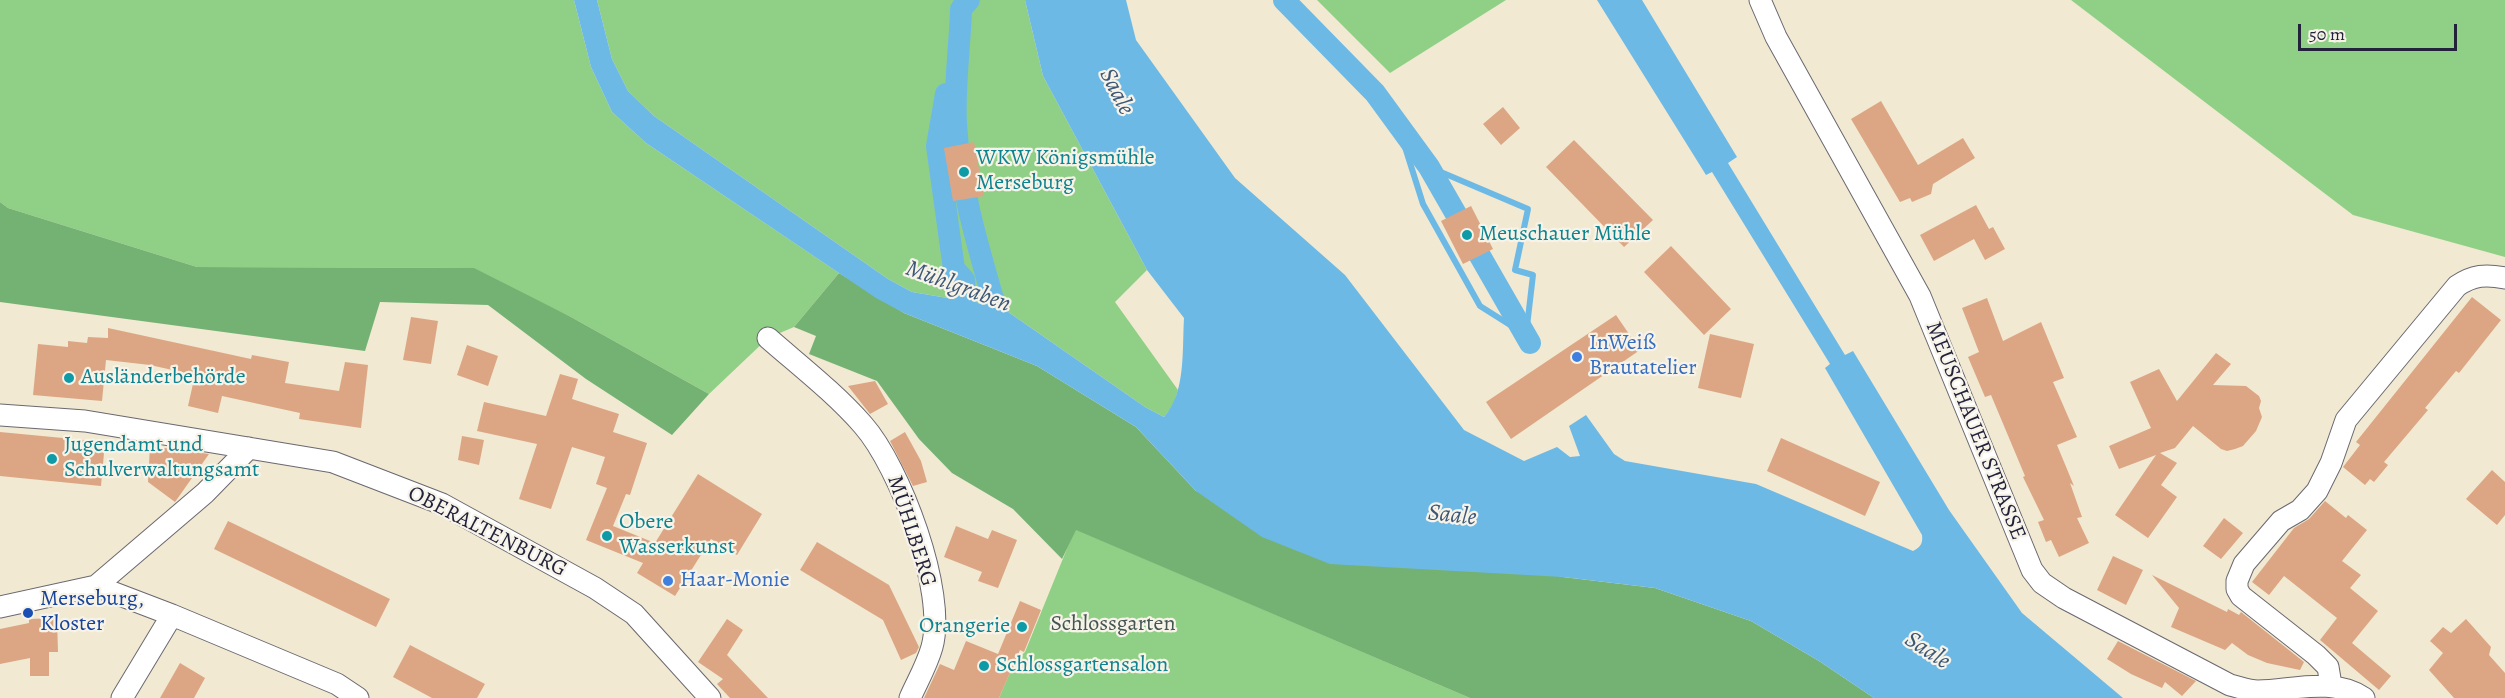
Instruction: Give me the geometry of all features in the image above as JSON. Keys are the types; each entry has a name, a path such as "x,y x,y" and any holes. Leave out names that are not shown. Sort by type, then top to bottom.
{"street":[{"name":"MEUSCHAUER STRASSE","path":"1760,0 1776,37 1920,296 2032,570 2042,583 2064,598 2230,685 2255,691 2331,685 2352,690 2364,698"},
{"path":"2331,685 2328,667 2316,655 2241,596 2237,589 2239,572 2281,521 2300,510 2318,491 2331,463 2346,420 2457,286 2469,278 2481,275 2505,278"},
{"name":"MÜHLBERG","path":"768,338 864,426 890,464 908,506 928,572 934,613 932,646 910,698"},
{"name":"OBERALTENBURG","path":"0,415 85,421 333,462 442,504 595,588 634,614 710,698"},
{"path":"0,607 96,586 205,493 249,448"},
{"path":"96,586 337,684 358,698"},
{"path":"122,698 172,615"}],"green space":[{"path":"0,0 574,0 591,67 612,112 646,143 839,273 794,327 768,338 709,394 571,317 468,268 197,267 8,208 0,202"},
{"path":"597,0 1025,0 1043,76 1147,270 1115,302 1178,390 1173,406 1164,417 1145,407 1001,307 912,292 888,279 654,116 628,91 612,59"},
{"path":"1317,0 1506,0 1390,73"},
{"path":"2071,0 2505,0 2505,257 2353,215"},
{"path":"0,202 8,208 197,267 474,268 571,317 709,394 672,435 586,379 488,305 380,302 365,351 0,302"},
{"path":"839,273 904,313 1037,366 1136,427 1196,491 1563,577 1655,588 1751,621 1819,661 1874,698 1470,698 1076,530 1062,559 1013,509 952,473 919,439 877,381 809,354 816,336 794,327"},
{"name":"Schlossgarten","path":"1075,529 1470,698 999,698 1015,661 1025,652"}],"water":[{"name":"Saale","path":"574,0 597,0 612,59 628,91 654,116 888,279 912,292 1001,307 1145,407 1164,417 1176,395 1182,370 1184,318 1147,270 1043,76 1025,0 1126,0 1136,40 1235,178 1345,275 1464,430 1524,461 1557,447 1570,457 1580,456 1569,426 1586,415 1614,454 1625,461 1756,484 1913,551 1921,544 1922,535 1825,368 1830,364 1712,172 1706,175 1597,0 1642,0 1737,157 1728,163 1845,355 1853,351 1949,510 2022,613 2123,698 1874,698 1819,661 1751,621 1655,588 1563,577 1330,564 1262,537 1196,491 1136,427 1037,366 904,313 876,298 646,143 612,112 591,67"}],"building":[{"path":"1881,101 1918,165 1963,138 1975,158 1933,184 1931,194 1912,202 1910,198 1900,202 1851,119"},
{"path":"1503,107 1520,128 1501,145 1483,124"},
{"path":"1574,140 1653,220 1624,247 1546,167"},
{"name":"WKW Königsmühle Merseburg","path":"974,142 984,196 953,201 944,148"},
{"path":"1976,205 1989,229 1993,227 2005,249 1985,260 1974,239 1934,261 1920,235"},
{"name":"Meuschauer Mühle","path":"1471,206 1493,249 1463,264 1441,221"},
{"path":"1671,246 1731,309 1704,335 1644,272"},
{"path":"2472,297 2501,320 2459,373 2456,371 2425,408 2428,410 2384,462 2388,465 2374,482 2370,479 2365,485 2343,467 2360,445 2356,442"},
{"path":"1987,298 2003,341 2041,322 2064,378 2053,382 2077,437 2057,445 2074,486 2070,483 2082,517 2077,518 2089,543 2059,557 2051,540 2046,542 2038,522 2044,520 2023,477 2025,476 1991,395 1985,397 1968,357 1979,352 1962,308"},
{"path":"1616,315 1640,350 1511,439 1486,402"},
{"path":"411,317 438,321 431,364 403,360"},
{"path":"108,328 251,359 252,355 289,362 285,383 339,391 345,362 368,365 361,428 299,419 300,413 222,396 218,413 188,406 195,375 150,365 106,360 102,401 33,395 38,344 68,347 68,341 87,343 88,337 108,338"},
{"path":"1710,334 1754,344 1741,398 1698,388"},
{"path":"467,345 498,356 488,386 457,375"},
{"path":"2216,353 2231,364 2213,385 2246,386 2259,396 2262,417 2256,431 2243,446 2235,449 2227,451 2221,449 2193,426 2175,448 2160,453 2177,463 2161,485 2177,497 2148,538 2115,515 2156,455 2119,469 2109,446 2151,428 2130,382 2159,369 2177,401"},
{"path":"560,374 578,379 572,399 619,414 613,432 647,443 630,495 626,494 613,526 655,543 698,474 762,514 737,555 711,539 675,596 637,573 643,563 586,540 607,488 596,484 605,457 572,447 551,509 519,499 537,444 477,431 484,402 546,416"},
{"path":"875,381 888,404 870,414 848,386"},
{"name":"Jugendamt und Schulverwaltungsamt","path":"0,432 105,442 101,486 0,476"},
{"path":"905,432 921,461 927,482 913,486 890,441"},
{"path":"462,436 484,440 479,465 458,460"},
{"path":"1781,438 1880,482 1865,516 1767,471"},
{"path":"150,446 209,454 175,502 148,482"},
{"path":"2492,470 2505,482 2505,515 2497,525 2466,499"},
{"path":"2325,501 2346,518 2348,515 2367,530 2342,561 2361,575 2350,588 2378,611 2352,643 2391,676 2379,690 2320,640 2337,618 2284,576 2269,595 2252,582 2294,528 2309,519"},
{"path":"2224,518 2243,533 2221,559 2203,546"},
{"path":"228,521 390,599 376,627 214,549"},
{"path":"956,526 988,539 992,530 1017,540 998,588 978,581 982,572 944,557"},
{"path":"817,542 889,585 919,647 916,653 901,660 883,620 800,570"},
{"path":"2113,556 2143,570 2126,605 2097,590"},
{"path":"2152,575 2227,612 2228,609 2239,615 2241,612 2304,662 2300,670 2267,663 2248,655 2232,643 2225,650 2171,627 2179,608"},
{"name":"Schlossgartensalon","path":"1020,601 1041,610 1024,652 1020,650 999,698 924,698 940,664 954,670 966,641 998,654"},
{"path":"57,618 58,652 49,652 49,676 30,676 30,658 0,664 0,629 29,623 29,619"},
{"path":"727,619 743,630 727,655 768,698 730,698 717,684 723,679 698,662"},
{"path":"2466,619 2491,647 2489,655 2505,673 2505,698 2454,698 2429,670 2443,653 2430,641 2443,627 2451,633"},
{"path":"2118,641 2196,681 2182,696 2165,682 2162,688 2131,674 2107,659"},
{"path":"410,645 485,684 477,698 432,698 393,677"},
{"path":"180,663 205,678 194,698 160,698"}],"waterway":[{"name":"Mühlgraben","path":"969,0 961,9 956,95 958,150 973,228 1002,330"},
{"path":"1284,0 1375,93 1429,167 1530,343"},
{"name":"Mühlgraben","path":"946,94 937,146 954,269 964,280 967,318"},
{"path":"1399,128 1423,204 1480,306 1526,335 1533,275 1515,270 1528,209 1429,167"}],"place":[{"name":"WKW Königsmühle Merseburg","path":"964,172"},
{"name":"Meuschauer Mühle","path":"1467,235"},
{"name":"InWeiß Brautatelier","path":"1577,357"},
{"name":"Ausländerbehörde","path":"69,378"},
{"name":"Jugendamt und Schulverwaltungsamt","path":"52,459"},
{"name":"Obere Wasserkunst","path":"607,536"},
{"name":"Haar-Monie","path":"668,581"},
{"name":"Merseburg, Kloster","path":"28,613"},
{"name":"Orangerie","path":"1022,627"},
{"name":"Schlossgartensalon","path":"984,666"}]}
